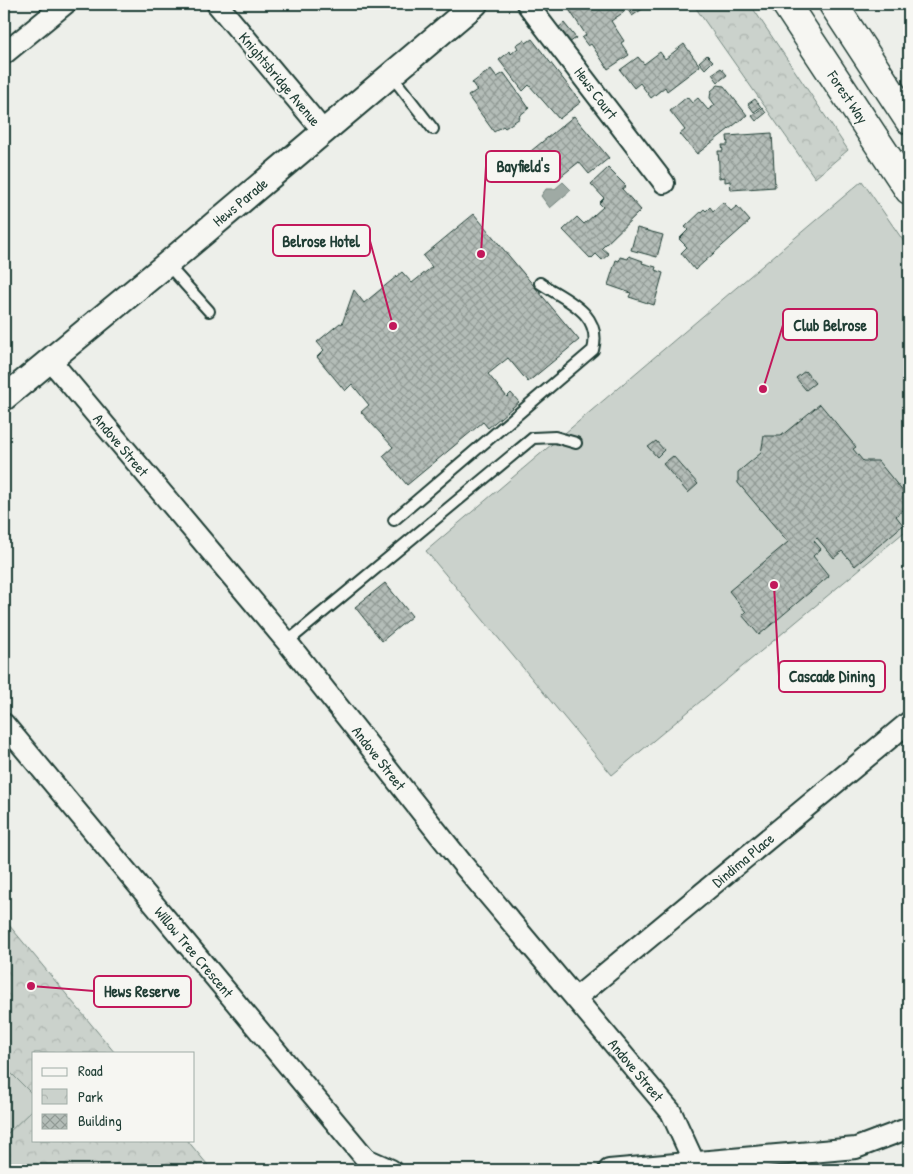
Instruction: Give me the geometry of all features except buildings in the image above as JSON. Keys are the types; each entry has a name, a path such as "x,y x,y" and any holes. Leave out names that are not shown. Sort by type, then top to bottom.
{"main road":[{"name":"Forest Way","path":"786,4 909,190"},
{"path":"833,4 909,120"}],"street":[{"path":"4,54 65,4"},
{"name":"Knightsbridge Avenue","path":"217,4 324,132"},
{"name":"Hews Parade","path":"4,398 167,264 475,4"},
{"name":"Hews Court","path":"527,4 664,183"},
{"name":"Andove Street","path":"51,361 287,642 464,867 671,1112 694,1162"},
{"name":"Dindima Place","path":"576,998 909,722"},
{"name":"Willow Tree Crescent","path":"4,724 366,1159 391,1170"},
{"path":"610,1170 856,1148 909,1128"}],"lane":[{"path":"391,75 433,128"},
{"path":"167,264 210,311"},
{"path":"394,520 593,350 593,332 584,313 574,302 540,283"},
{"path":"287,642 533,438 555,437 576,443"}],"green space":[{"path":"693,4 750,4 848,150 815,178"},
{"path":"862,181 909,249 909,528 612,775 426,551"},
{"path":"4,919 114,1052 32,1052 32,1142 189,1142 212,1170 4,1170"},
{"path":"4,1066 32,1094 32,1110 4,1137"}],"shaded area":[{"path":"563,182 571,190 550,208 541,196 546,189 555,189"}],"place":[{"name":"Bayfield's","path":"481,254"},
{"name":"Belrose Hotel","path":"393,326"},
{"name":"Club Belrose","path":"763,389"},
{"name":"Cascade Dining","path":"774,585"},
{"name":"Hews Reserve","path":"31,986"}]}
